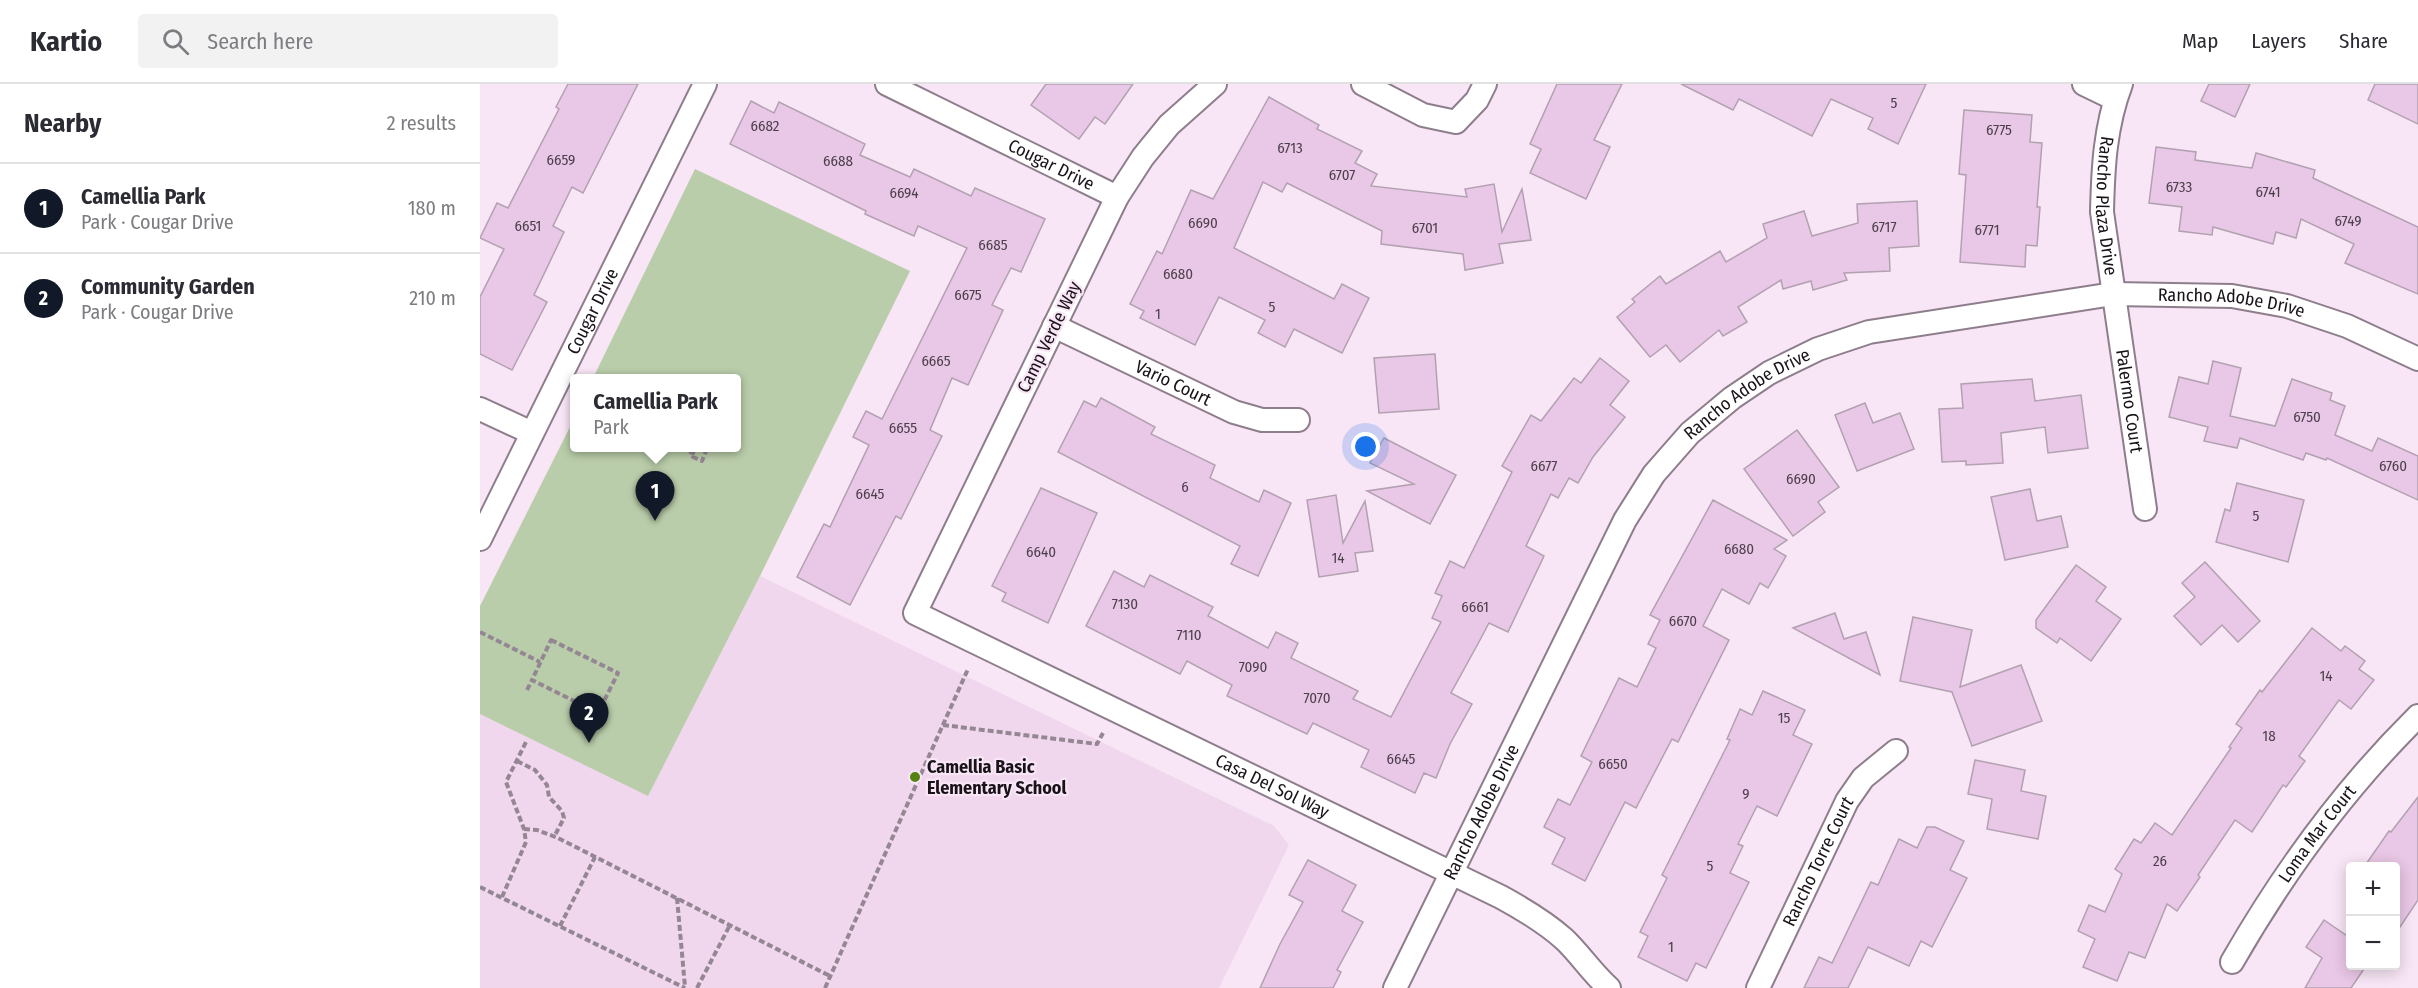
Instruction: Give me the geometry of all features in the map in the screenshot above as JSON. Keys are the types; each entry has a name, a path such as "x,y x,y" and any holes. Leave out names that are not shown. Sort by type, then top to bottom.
{"street":[{"name":"Cougar Drive","path":"480,539 705,84"},
{"name":"Cougar Drive","path":"887,84 1118,197"},
{"name":"Camp Verde Way","path":"915,613 1118,197 1143,157 1169,124 1215,84"},
{"path":"1363,84 1423,115 1456,122 1477,100 1485,84"},
{"path":"2084,84 2118,91"},
{"name":"Rancho Plaza Drive","path":"2113,294 2102,212 2102,190 2103,167 2118,91"},
{"name":"Rancho Adobe Drive","path":"1395,988 1625,520 1654,474 1690,433 1732,398 1768,373 1818,349 1869,332 2113,294 2232,296 2287,306 2347,326 2418,359"},
{"name":"Palermo Court","path":"2113,294 2145,509"},
{"name":"Vario Court","path":"1054,326 1234,412 1262,420 1298,420"},
{"path":"480,409 532,433"},
{"name":"Casa Del Sol Way","path":"915,613 1530,913 1565,940 1609,988"},
{"name":"Loma Mar Court","path":"2232,962 2253,924 2297,858 2346,795 2418,716"},
{"name":"Rancho Torre Court","path":"1758,988 1847,801 1863,778 1896,750"}],"path":[{"path":"691,452 695,454 693,457 702,461 706,452"},
{"path":"480,633 540,662"},
{"path":"527,690 551,640 618,673 598,713 532,680"},
{"path":"825,988 968,669"},
{"path":"943,725 1097,744 1103,734"},
{"path":"502,897 526,842 524,829 506,782 526,742"},
{"path":"516,761 535,770 547,785 549,797 562,811 564,818 554,837"},
{"path":"524,829 537,830 554,837 830,976"},
{"path":"560,926 595,857"},
{"path":"480,886 685,988 677,898"},
{"path":"697,988 730,925"}],"shaded area":[{"name":"Camellia Basic Elementary School","path":"760,576 1274,826 1289,845 1219,988 480,988 480,714 648,795"}],"green space":[{"path":"695,169 910,271 760,576 648,796 480,714 480,606 570,427 570,452 741,452 741,374 595,374"}],"building":[{"path":"568,84 638,84 583,193 572,187 553,226 564,232 534,295 547,302 512,370 480,354 480,297 504,249 480,238 497,203 508,208 559,109 556,107"},
{"path":"1046,84 1133,84 1105,124 1095,117 1079,139 1031,105"},
{"path":"1557,84 1622,84 1594,140 1610,147 1586,199 1530,173 1541,149 1530,144"},
{"path":"1681,84 1926,84 1898,144 1868,129 1873,118 1831,99 1812,136 1739,99 1733,110"},
{"path":"2209,84 2250,84 2235,117 2201,101"},
{"path":"2375,84 2418,84 2418,124 2368,100"},
{"path":"1269,97 1319,125 1317,129 1362,151 1355,163 1377,174 1371,186 1467,197 1465,189 1494,184 1502,232 1522,189 1531,240 1499,244 1503,263 1465,270 1463,254 1381,244 1382,231 1287,183 1282,192 1263,182 1234,248 1334,299 1342,284 1369,298 1342,353 1294,329 1285,347 1258,333 1265,320 1219,297 1195,345 1140,318 1144,311 1130,304 1157,251 1162,254 1191,190 1213,199"},
{"path":"751,101 774,113 779,102 865,144 860,155 910,177 914,169 971,196 975,188 1045,219 1021,272 1011,268 992,305 1003,310 968,385 952,378 930,430 942,436 901,519 896,516 850,605 797,577 824,524 830,527 869,445 853,437 866,411 882,419 967,248 918,226 914,236 865,214 866,211 730,144"},
{"path":"1964,110 2032,115 2030,142 2042,143 2037,207 2040,207 2037,246 2026,245 2025,267 1960,262 1966,175 1959,174"},
{"path":"2156,147 2196,152 2195,160 2252,168 2256,153 2315,170 2313,178 2418,227 2418,294 2345,263 2354,244 2301,219 2296,238 2276,232 2273,244 2213,227 2212,235 2179,231 2182,207 2149,203"},
{"path":"1917,201 1919,246 1889,248 1890,271 1844,273 1847,280 1813,290 1811,281 1783,289 1781,280 1738,307 1747,322 1723,336 1719,330 1680,362 1666,345 1650,357 1617,317 1635,302 1632,299 1660,276 1666,284 1720,251 1726,262 1767,238 1763,224 1804,211 1812,236 1858,223 1857,204"},
{"path":"1435,354 1439,409 1379,413 1374,358"},
{"path":"1600,358 1629,381 1610,405 1625,417 1593,457 1578,483 1569,478 1558,498 1551,494 1526,546 1544,556 1508,632 1489,623 1451,693 1472,704 1450,744 1436,778 1424,773 1415,793 1361,767 1369,750 1313,723 1307,734 1227,696 1232,685 1187,661 1180,674 1086,626 1114,571 1144,587 1150,575 1213,607 1208,616 1268,648 1276,632 1298,643 1291,658 1358,691 1353,699 1391,717 1441,622 1432,618 1442,596 1435,593 1450,561 1464,568 1512,472 1502,466 1531,415 1541,421 1574,378 1581,383"},
{"path":"2213,361 2241,368 2230,416 2275,426 2292,379 2332,393 2330,400 2345,406 2335,435 2372,451 2378,438 2418,456 2418,500 2327,458 2326,460 2306,453 2303,460 2240,438 2237,448 2204,441 2208,427 2169,417 2179,377 2208,384"},
{"path":"2032,379 2035,401 2081,395 2088,448 2048,453 2045,427 2001,433 2003,463 1966,465 1966,461 1942,462 1939,409 1963,408 1961,384"},
{"path":"1101,398 1155,427 1151,434 1215,465 1210,478 1259,502 1264,490 1291,503 1258,576 1231,564 1240,546 1058,452 1084,401 1096,407"},
{"path":"1865,403 1873,423 1900,413 1914,449 1857,471 1835,415"},
{"path":"1797,430 1839,487 1818,502 1825,512 1793,536 1744,469"},
{"path":"1384,438 1456,475 1430,524 1367,491 1414,484 1370,463"},
{"path":"2237,483 2304,500 2288,562 2216,542 2225,509 2230,511"},
{"path":"1041,488 1097,513 1048,623 1002,601 1006,593 992,586"},
{"path":"2030,489 2037,521 2061,516 2068,547 2005,560 1991,497"},
{"path":"1336,495 1343,543 1365,501 1373,551 1355,553 1358,571 1319,577 1307,500"},
{"path":"1713,500 1787,540 1774,549 1786,556 1768,588 1760,583 1749,604 1722,589 1703,626 1729,640 1678,742 1672,739 1636,808 1625,802 1585,881 1552,864 1565,838 1544,827 1558,799 1570,805 1592,762 1581,756 1619,678 1637,687 1656,648 1648,644 1660,620 1650,615"},
{"path":"2205,562 2260,621 2238,642 2222,625 2201,645 2174,616 2195,597 2182,583"},
{"path":"2076,565 2106,587 2096,601 2121,619 2091,661 2060,638 2057,643 2036,628 2036,620"},
{"path":"1835,613 1844,639 1866,632 1880,675 1793,628"},
{"path":"1913,617 1972,630 1960,687 2021,665 2042,721 1972,746 1952,692 1900,681"},
{"path":"2312,628 2341,651 2345,646 2365,661 2359,669 2374,680 2351,709 2339,700 2299,756 2305,761 2286,787 2283,785 2252,832 2235,820 2177,911 2167,904 2145,958 2129,952 2117,981 2083,967 2095,939 2078,931 2089,905 2105,912 2122,874 2115,869 2134,839 2141,843 2155,823 2172,835 2231,748 2229,747 2242,728 2236,724 2260,690 2262,692"},
{"path":"1763,691 1805,710 1793,735 1812,744 1777,816 1757,806 1738,844 1743,846 1730,873 1749,882 1706,968 1696,963 1687,981 1638,957 1648,936 1640,932 1667,878 1662,875 1730,740 1727,739 1740,709 1752,715"},
{"path":"1975,760 2025,770 2021,791 2046,796 2038,839 1987,829 1992,799 1968,794"},
{"path":"2418,797 2418,900 2400,927 2400,862 2367,862 2389,831 2391,832"},
{"path":"1927,827 1935,827 1964,841 1950,870 1967,878 1932,947 1921,941 1909,966 1868,947 1848,988 1804,988 1819,957 1832,963 1871,882 1878,885 1899,839 1917,848"},
{"path":"1308,860 1356,885 1342,911 1363,922 1337,970 1341,972 1333,988 1260,988 1303,902 1289,895"},
{"path":"2324,920 2346,935 2346,970 2363,970 2351,988 2305,988 2322,958 2306,947"}],"place":[{"name":"Camellia Park","path":"655,521"},
{"name":"Community Garden","path":"589,743"},
{"name":"Camellia Basic Elementary School","path":"915,777"}]}
